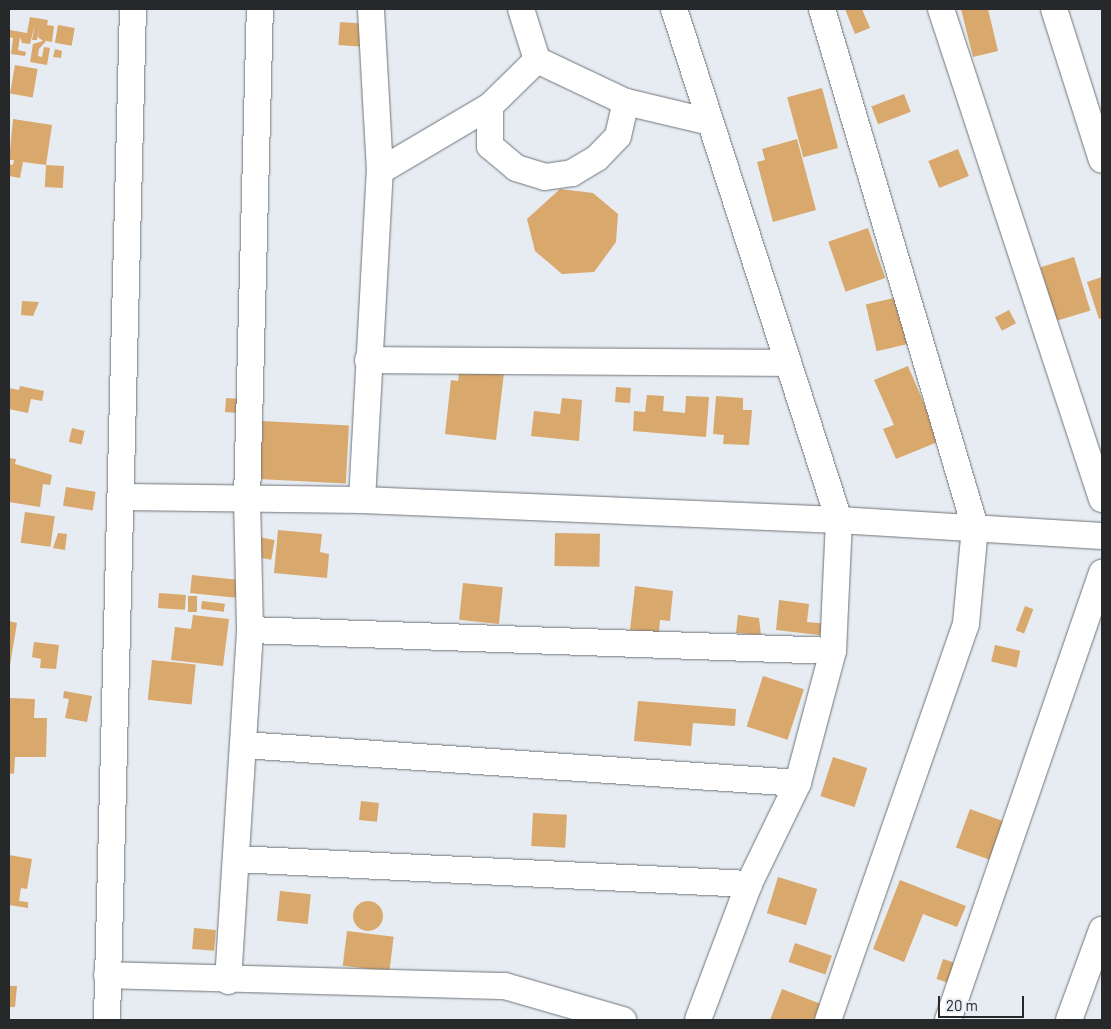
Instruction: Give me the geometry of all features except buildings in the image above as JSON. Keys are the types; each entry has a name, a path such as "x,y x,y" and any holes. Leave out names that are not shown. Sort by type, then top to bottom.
{"street":[{"path":"108,1020 107,975 123,497 132,9"},
{"path":"228,981 250,630 247,500 260,9"},
{"path":"362,500 368,360 380,171 371,9"},
{"path":"521,9 537,60 626,102 710,122"},
{"path":"674,9 785,363 839,520 833,651 798,783 749,884 698,1020"},
{"path":"822,9 975,527 966,624 828,1020"},
{"path":"941,9 1102,499"},
{"path":"1054,9 1102,160"},
{"path":"380,171 490,106 537,60"},
{"path":"490,106 490,146 516,168 545,177 572,173 597,158 618,136 626,102"},
{"path":"368,360 785,363"},
{"path":"123,497 362,500 839,520 1102,536"},
{"path":"948,1020 1102,573"},
{"path":"250,630 833,651"},
{"path":"244,744 798,783"},
{"path":"236,859 749,884"},
{"path":"1069,1020 1102,930"},
{"path":"107,975 228,981 505,986 623,1020"}]}
